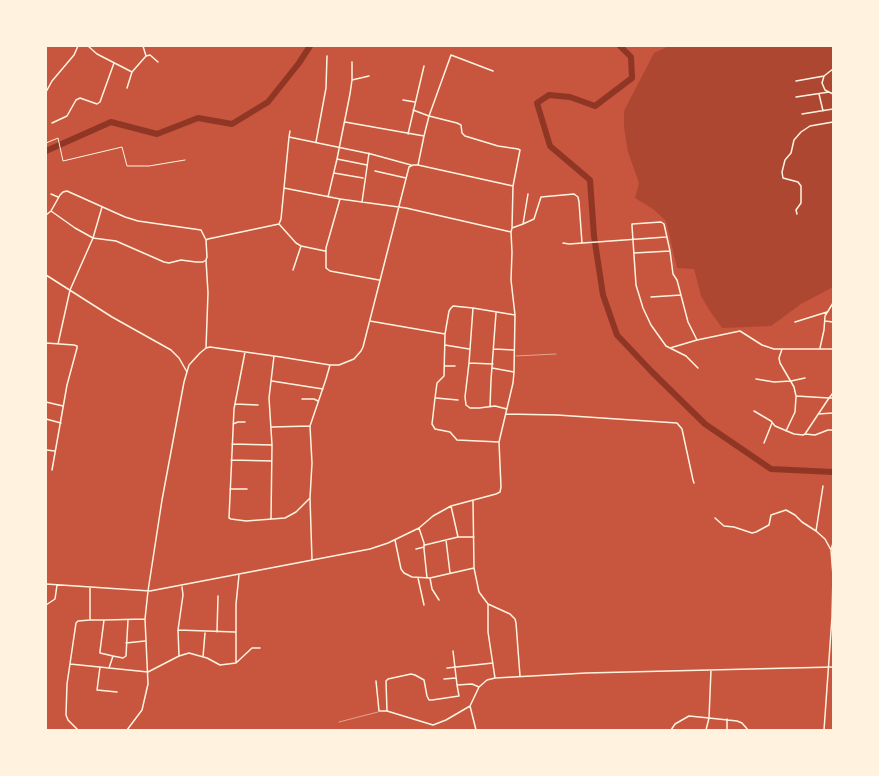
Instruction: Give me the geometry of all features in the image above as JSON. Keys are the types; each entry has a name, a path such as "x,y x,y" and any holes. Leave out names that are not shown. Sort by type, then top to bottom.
{"street":[{"path":"46,92 52,81 74,55 78,46"},
{"path":"88,46 97,54 132,72"},
{"path":"143,46 146,56"},
{"path":"146,56 150,55 158,62"},
{"path":"418,165 429,116 451,55 493,71"},
{"path":"127,88 132,72 146,56"},
{"path":"316,142 326,88 327,56"},
{"path":"328,197 345,122 352,80 352,62"},
{"path":"52,123 67,116 76,100 80,98 98,104 114,63"},
{"path":"408,134 424,66"},
{"path":"796,81 824,76 833,69"},
{"path":"352,80 369,76"},
{"path":"824,76 822,83 825,90 833,94"},
{"path":"796,97 829,92"},
{"path":"819,94 823,112"},
{"path":"403,100 415,102"},
{"path":"802,114 823,112 833,109"},
{"path":"46,584 148,591 182,586 370,549 395,540 418,528 433,516 451,506 473,501 500,492 499,442 513,383 514,372 515,315 512,287 511,232 513,186 520,152 518,149 498,146 466,136 462,133 461,125 457,123 429,116 413,110"},
{"path":"345,122 424,136"},
{"path":"797,214 796,210 800,203 800,186 798,182 783,178 782,172 784,160 791,152 794,140 801,132 810,126 833,122"},
{"path":"279,224 281,219 290,131"},
{"path":"289,137 369,153 411,165 418,165 513,186"},
{"path":"46,143 58,138 63,161 122,147 127,166 149,166 185,160"},
{"path":"362,202 369,153"},
{"path":"337,159 367,165"},
{"path":"127,730 142,710 148,684 145,619 148,591 162,500 184,382 189,365 196,356 206,348 210,347 330,365 343,364 354,359 363,347 408,169 411,165"},
{"path":"375,171 406,178"},
{"path":"334,173 363,178"},
{"path":"284,188 328,197 398,207 511,232"},
{"path":"46,216 63,192 68,192 138,221 201,230 206,240 207,257 208,293 206,348"},
{"path":"51,194 59,197"},
{"path":"524,224 528,194"},
{"path":"512,228 534,219 541,197 574,194 578,197 580,202 582,243"},
{"path":"340,199 325,251 326,268 328,270 380,280"},
{"path":"58,344 70,290 93,238 102,206"},
{"path":"51,211 75,228 93,238 116,241 164,262 169,263 181,260 196,262 206,260"},
{"path":"697,340 688,322 677,280 673,274 664,224 661,222 632,224 636,285 641,303 651,325 666,346 686,356 698,368"},
{"path":"206,240 213,237 279,224"},
{"path":"279,224 296,243 301,246 325,251"},
{"path":"563,243 568,244 666,237"},
{"path":"293,270 301,246"},
{"path":"634,252 670,251"},
{"path":"46,275 112,317 173,352 179,358 187,372"},
{"path":"651,297 681,295"},
{"path":"820,348 827,312 833,303"},
{"path":"499,442 457,440 450,432 434,430 432,424 438,383 444,376 446,344 445,334 449,312 453,306 515,315"},
{"path":"473,308 465,398 466,405 470,408 495,406 507,408"},
{"path":"795,322 827,312"},
{"path":"490,407 496,313"},
{"path":"370,321 445,334"},
{"path":"825,321 833,322"},
{"path":"670,348 697,340 740,331 762,345 774,349 833,349 833,345"},
{"path":"46,343 74,344 77,346 67,384 52,470"},
{"path":"446,344 470,349"},
{"path":"494,349 514,350"},
{"path":"782,349 779,358 780,363 794,387 796,396 795,412 786,431"},
{"path":"245,352 232,424 229,518 246,521 290,516 310,498"},
{"path":"271,519 272,427 269,404 274,356"},
{"path":"469,362 493,364"},
{"path":"312,560 310,498 312,463 310,426 330,365"},
{"path":"445,366 455,366"},
{"path":"492,368 514,372"},
{"path":"756,379 770,382 791,381 805,378"},
{"path":"272,380 323,389"},
{"path":"805,434 833,393"},
{"path":"796,396 833,398"},
{"path":"436,398 458,400"},
{"path":"302,399 314,399 318,401"},
{"path":"46,402 64,406"},
{"path":"235,404 258,405"},
{"path":"754,411 772,423 794,434 815,435 828,430 833,430"},
{"path":"818,414 833,413"},
{"path":"506,414 551,414 677,423 683,432 692,480 694,483"},
{"path":"46,419 61,423"},
{"path":"232,424 245,422"},
{"path":"764,443 772,423"},
{"path":"272,427 310,426"},
{"path":"232,444 272,445"},
{"path":"46,450 55,451"},
{"path":"231,460 272,461"},
{"path":"816,531 823,486"},
{"path":"230,489 247,489"},
{"path":"473,501 474,569 479,592 488,604 510,614 515,619 520,676"},
{"path":"451,506 458,537"},
{"path":"715,518 722,525 752,533 769,525 771,515 786,510 816,531 825,539 831,550 833,556 832,610 824,730"},
{"path":"418,528 424,546 428,578 432,589 439,600"},
{"path":"416,549 458,537 474,537"},
{"path":"395,540 399,565 402,571 407,575 418,578 428,578 474,569"},
{"path":"446,540 450,573"},
{"path":"831,550 833,543"},
{"path":"236,663 235,632 239,575"},
{"path":"418,578 424,605"},
{"path":"46,605 55,598 57,584"},
{"path":"179,656 178,630 183,596 182,586"},
{"path":"90,587 90,620"},
{"path":"217,632 218,596"},
{"path":"488,604 488,632 495,678"},
{"path":"78,730 68,720 66,715 67,684 76,623 78,621 90,620 145,619"},
{"path":"104,620 100,653 125,658 128,620"},
{"path":"178,630 235,632"},
{"path":"203,657 205,632"},
{"path":"126,643 145,641"},
{"path":"70,664 148,672 179,656 189,653 220,664 236,663 252,648 260,648"},
{"path":"387,711 386,681 388,679 411,674 424,680 429,700 459,696 453,651"},
{"path":"108,668 113,656"},
{"path":"447,668 493,663"},
{"path":"100,667 97,690 116,692"},
{"path":"376,681 379,712 387,711 433,725 446,720 470,706 479,687 487,680 495,678 833,667"},
{"path":"706,730 709,718 711,670"},
{"path":"444,679 456,678"},
{"path":"457,685 472,684 479,687"},
{"path":"470,706 476,730"},
{"path":"671,730 676,724 689,716 737,721 742,723 748,730"},
{"path":"727,719 727,730"}],"lane":[{"path":"514,356 556,354"},
{"path":"339,722 379,712"}],"shaded area":[{"path":"669,46 833,46 833,287 801,304 771,326 722,328 701,296 694,269 677,268 666,221 653,209 635,198 639,183 628,152 624,127 624,111 654,53"}],"waterway":[{"path":"46,151 111,122 157,134 198,118 232,124 268,102 299,63 310,46"},
{"path":"620,46 631,57 632,78 595,106 570,97 549,95 537,103 550,146 590,180 594,236 603,295 617,335 705,424 771,469 833,472"}]}
